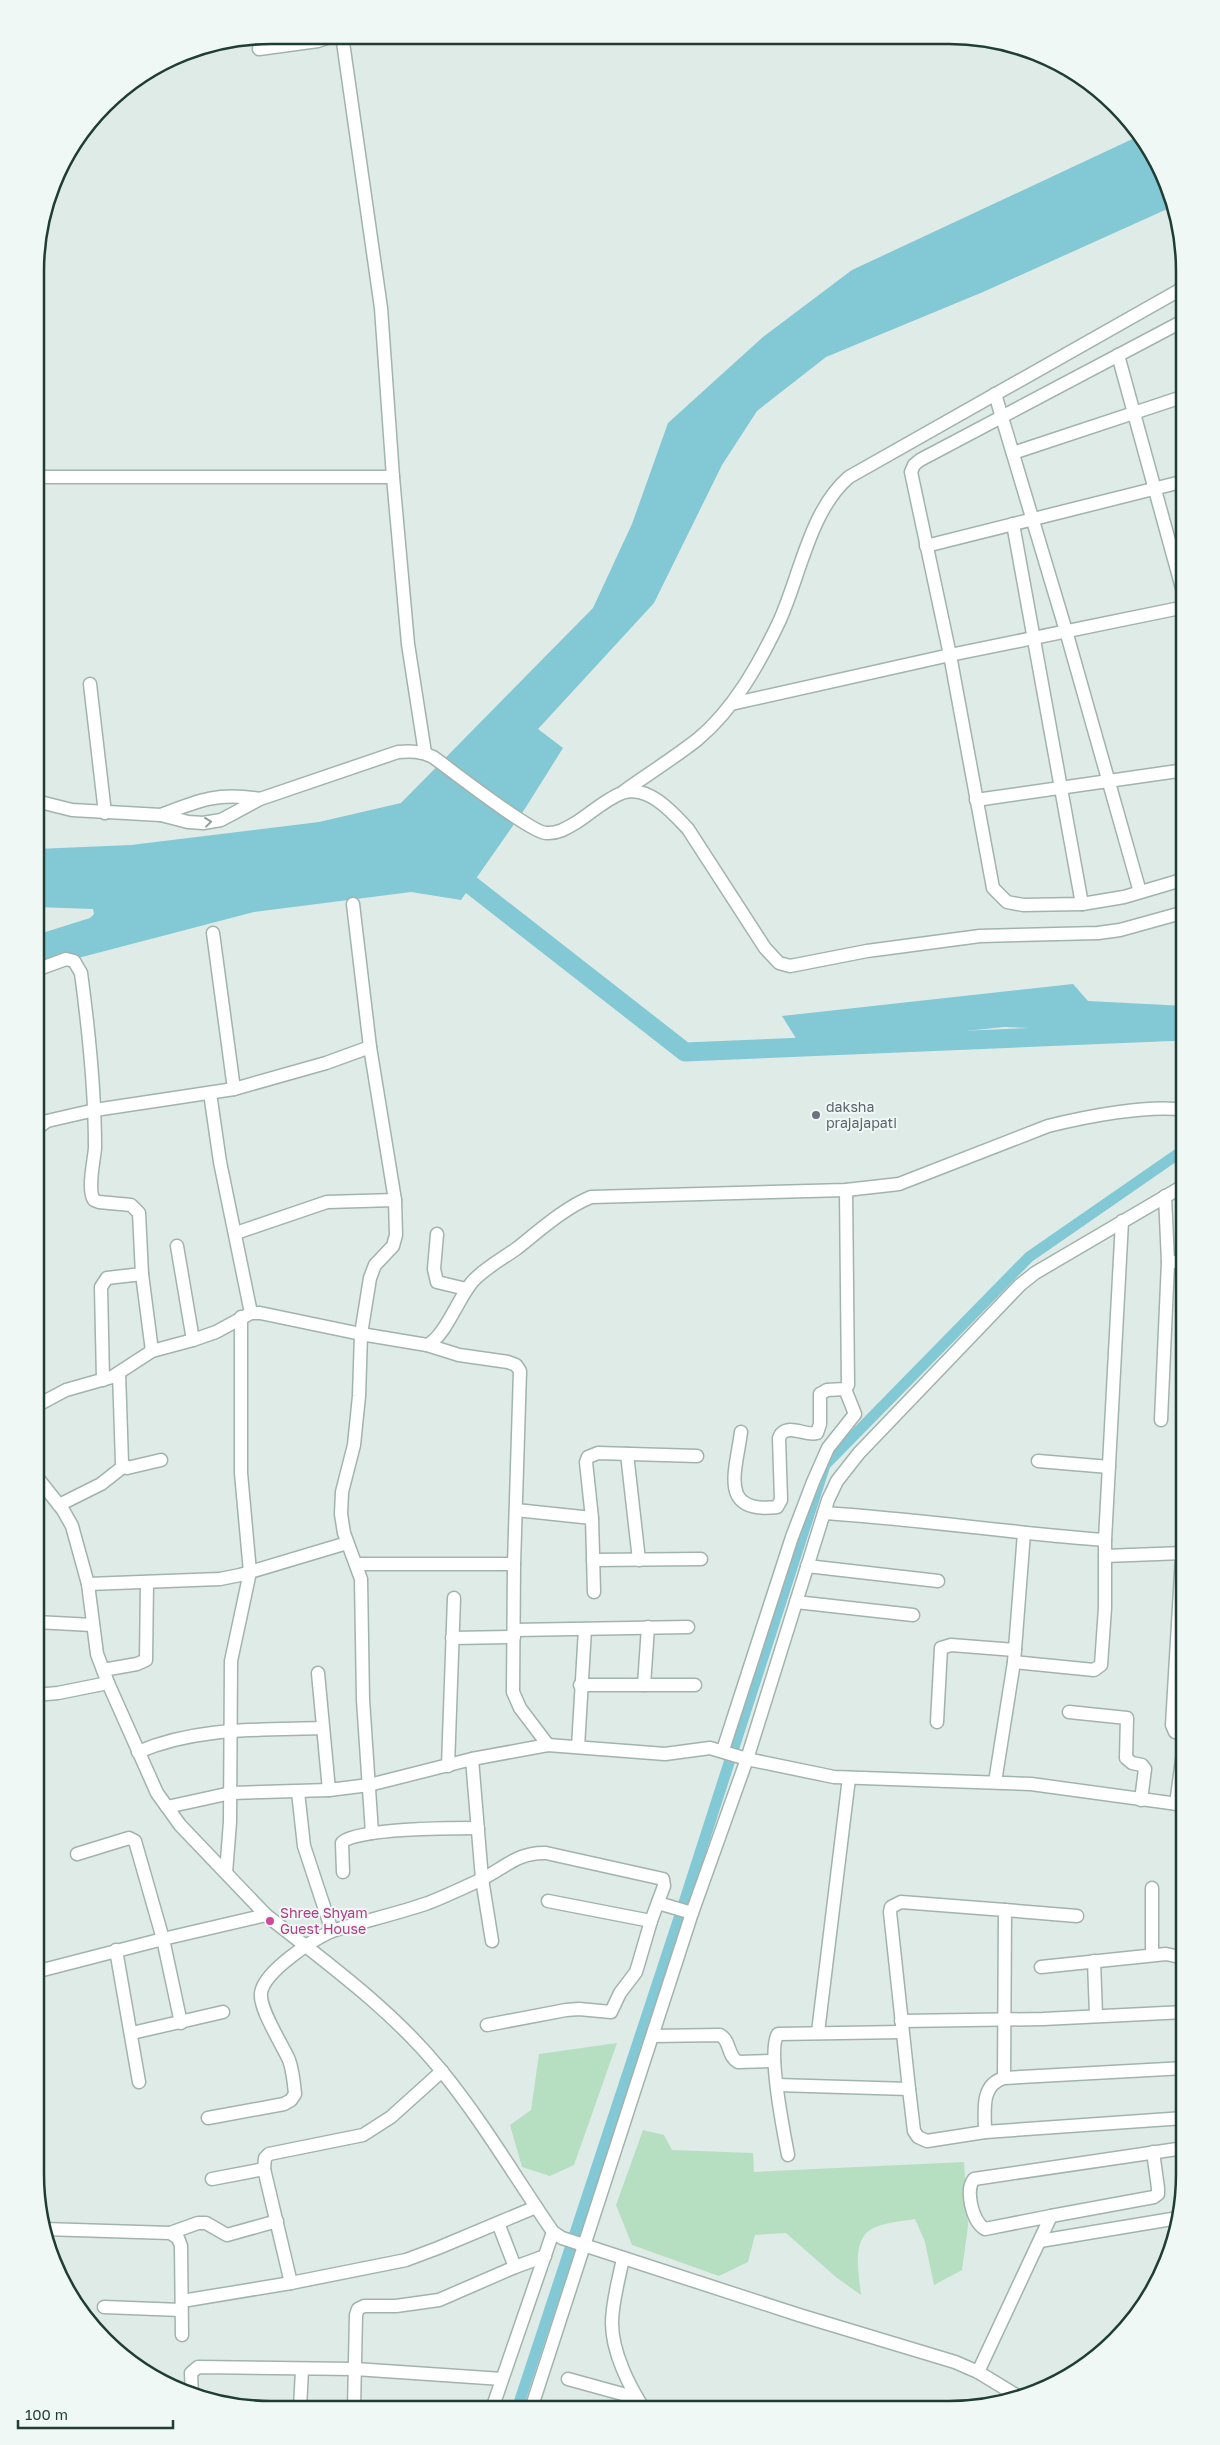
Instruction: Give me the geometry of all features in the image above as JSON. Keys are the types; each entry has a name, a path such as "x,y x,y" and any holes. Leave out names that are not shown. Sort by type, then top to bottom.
{"street":[{"path":"259,49 296,44"},
{"path":"343,44 381,308 393,477 408,644 429,754"},
{"path":"44,803 72,810 161,815 188,822 204,823 221,820 260,799 398,752 429,754 523,822 543,833 554,833 565,829 697,740 731,704 766,646 819,520 836,489 849,477 1176,291"},
{"path":"1176,325 1002,416 914,465 912,479 950,655 992,881 998,895 1007,902 1023,905 1082,904 1107,901 1176,882"},
{"path":"1118,355 1132,413 1176,566"},
{"path":"995,394 1066,631 1140,892"},
{"path":"1013,453 1176,399"},
{"path":"44,477 393,477"},
{"path":"926,546 1176,484"},
{"path":"1013,524 1082,904"},
{"path":"731,704 950,655 1176,609"},
{"path":"90,684 105,813"},
{"path":"976,800 1176,771"},
{"path":"621,793 640,792 656,800 673,813 688,830 765,948 779,963 790,966 867,951 980,936 1098,933 1120,930 1176,914"},
{"path":"161,815 214,796 236,795 260,799"},
{"path":"353,904 370,1047 395,1200 395,1241 379,1258 372,1271 361,1334 359,1396 354,1445 342,1492 341,1514 348,1543 361,1579 361,1650 372,1833"},
{"path":"213,934 234,1089"},
{"path":"44,967 66,959 79,966 93,1058 95,1110 92,1197 99,1202 131,1205 139,1213 142,1274 152,1351"},
{"path":"44,1123 95,1110 234,1089 326,1063 370,1047"},
{"path":"210,1093 220,1162 236,1232 246,1315 241,1473 250,1572 231,1660 231,1793 226,1873"},
{"path":"427,1345 435,1341 442,1332 466,1289 487,1270 573,1207 592,1197 846,1190 899,1184 1048,1126 1071,1120 1168,1107 1176,1108"},
{"path":"533,2401 581,2245 653,2036 688,1912 744,1758 824,1513 837,1480 847,1466 1020,1285 1035,1273 1176,1189"},
{"path":"723,1750 792,1537 813,1482 828,1448 855,1414 845,1388 849,1379 846,1190"},
{"path":"1161,1420 1168,1262 1165,1196"},
{"path":"236,1232 327,1202 395,1200"},
{"path":"937,1722 941,1648 952,1645 1098,1668 1102,1658 1105,1608 1105,1540 1122,1221"},
{"path":"437,1234 434,1269 437,1282 466,1289"},
{"path":"177,1246 193,1340"},
{"path":"1168,1262 1176,1262"},
{"path":"103,1380 101,1287 107,1278 142,1274"},
{"path":"44,1402 66,1390 103,1380 119,1373 152,1351 216,1332 246,1315 260,1313 361,1334 427,1345 459,1355 508,1362 516,1365 520,1371 514,1564 515,1700 548,1745"},
{"path":"119,1373 122,1463 124,1466"},
{"path":"741,1432 735,1484 737,1498 745,1505 777,1507 781,1500 780,1434 789,1430 812,1434 817,1433 820,1424 820,1394 827,1390 845,1388"},
{"path":"594,1592 592,1518 586,1462 588,1457 598,1453 698,1456"},
{"path":"627,1454 640,1560"},
{"path":"59,1505 101,1484 124,1466 161,1460"},
{"path":"1038,1461 1109,1467"},
{"path":"44,1486 72,1526 88,1584 92,1625 103,1670 157,1793 167,1808 180,1826 266,1916 398,2023 442,2072 473,2111 536,2206 558,2235 581,2245 955,2362 978,2372 1012,2393"},
{"path":"516,1510 592,1518"},
{"path":"824,1513 889,1517 1024,1533 1105,1540"},
{"path":"995,1782 1015,1656 1024,1533"},
{"path":"88,1584 220,1579 348,1543"},
{"path":"1105,1556 1176,1553"},
{"path":"593,1560 700,1559"},
{"path":"357,1564 514,1564"},
{"path":"807,1566 938,1581"},
{"path":"103,1670 146,1660 147,1582"},
{"path":"448,1766 454,1598"},
{"path":"796,1602 913,1615"},
{"path":"44,1622 92,1625"},
{"path":"644,1685 648,1627"},
{"path":"452,1638 585,1629 688,1627"},
{"path":"578,1747 580,1685 585,1629"},
{"path":"318,1673 322,1728 330,1790"},
{"path":"44,1694 108,1683"},
{"path":"580,1685 694,1685"},
{"path":"1176,1690 1172,1725 1176,1732"},
{"path":"1069,1712 1127,1718 1126,1758 1132,1763 1142,1766 1145,1770 1142,1800"},
{"path":"138,1752 177,1738 230,1732 322,1728"},
{"path":"167,1808 231,1793 298,1792 369,1785 472,1759 548,1745 653,1754 710,1748 723,1750 744,1758 818,1774 849,1778 1031,1784 1176,1804"},
{"path":"472,1759 482,1879 492,1941"},
{"path":"818,2032 849,1778"},
{"path":"298,1792 304,1846 332,1931"},
{"path":"343,1872 342,1843 345,1838 372,1833 478,1828"},
{"path":"76,1854 129,1838 135,1841 163,1939 181,2023"},
{"path":"208,2118 284,2104 291,2100 295,2094 290,2062 264,2007 261,1993 266,1980 306,1947 332,1931 404,1911 482,1879 514,1859 530,1852 546,1852 659,1878 664,1883 664,1904 651,1921 636,1972 620,1993 611,2012 579,2009 566,2010 487,2025"},
{"path":"1152,1888 1152,1955"},
{"path":"548,1901 651,1921"},
{"path":"1077,1916 901,1902 891,1907 908,2089 914,2131 922,2140 985,2132 1176,2119"},
{"path":"664,1904 688,1912"},
{"path":"1004,2078 1005,1910"},
{"path":"44,1970 116,1950 266,1916"},
{"path":"116,1950 132,2033 139,2082"},
{"path":"1041,1966 1152,1955 1176,1955"},
{"path":"1094,1961 1096,2015"},
{"path":"132,2033 223,2012"},
{"path":"788,2155 774,2061 775,2041 778,2034 1003,2018 1043,2019 1176,2012"},
{"path":"653,2036 720,2035 726,2040 730,2054 738,2062 774,2061"},
{"path":"985,2132 986,2096 988,2088 995,2080 1176,2068"},
{"path":"291,2283 264,2169 265,2158 269,2154 347,2140 378,2127 442,2072"},
{"path":"777,2085 908,2089"},
{"path":"1153,2152 1158,2188 1158,2194 1154,2197 985,2229 976,2221 969,2189 974,2178 1153,2152 1176,2149"},
{"path":"212,2179 264,2169"},
{"path":"104,2307 181,2306 406,2260 536,2206"},
{"path":"978,2372 1051,2216"},
{"path":"1040,2241 1172,2219"},
{"path":"50,2229 170,2233 198,2223 206,2223 227,2234 277,2221"},
{"path":"498,2223 516,2267"},
{"path":"170,2233 178,2238 181,2246 182,2335"},
{"path":"495,2401 545,2256 558,2235"},
{"path":"354,2401 356,2315 358,2309 364,2306 418,2304 439,2300 545,2256"},
{"path":"623,2258 612,2323 614,2342 639,2401"},
{"path":"192,2387 192,2374 198,2367 354,2370 502,2379"},
{"path":"300,2401 302,2370"},
{"path":"568,2379 637,2398"}],"green space":[{"path":"617,2043 574,2165 550,2176 522,2167 510,2125 531,2110 539,2054"},
{"path":"643,2130 664,2135 672,2150 753,2153 754,2172 964,2162 968,2226 962,2270 934,2285 925,2242 915,2219 876,2227 862,2238 858,2256 861,2295 837,2278 786,2233 755,2235 748,2262 719,2276 632,2245 616,2205"}],"water":[{"path":"1134,138 1153,170 1168,209 983,292 826,357 757,411 722,465 654,603 538,729 563,748 526,807 461,900 411,892 254,912 44,967 44,932 90,918 94,914 93,909 44,907 44,849 131,845 319,822 401,803 593,608 632,524 668,423 763,337 852,270"},
{"path":"1073,984 1088,1001 1176,1006 1176,1033 1004,1027 802,1048 782,1016"}],"waterway":[{"path":"471,885 685,1052 1176,1031"},
{"path":"520,2401 680,1915 825,1465 1029,1257 1176,1155"}],"place":[{"name":"daksha prajajapati","path":"816,1115"},
{"name":"Shree Shyam Guest House","path":"270,1921"}]}
